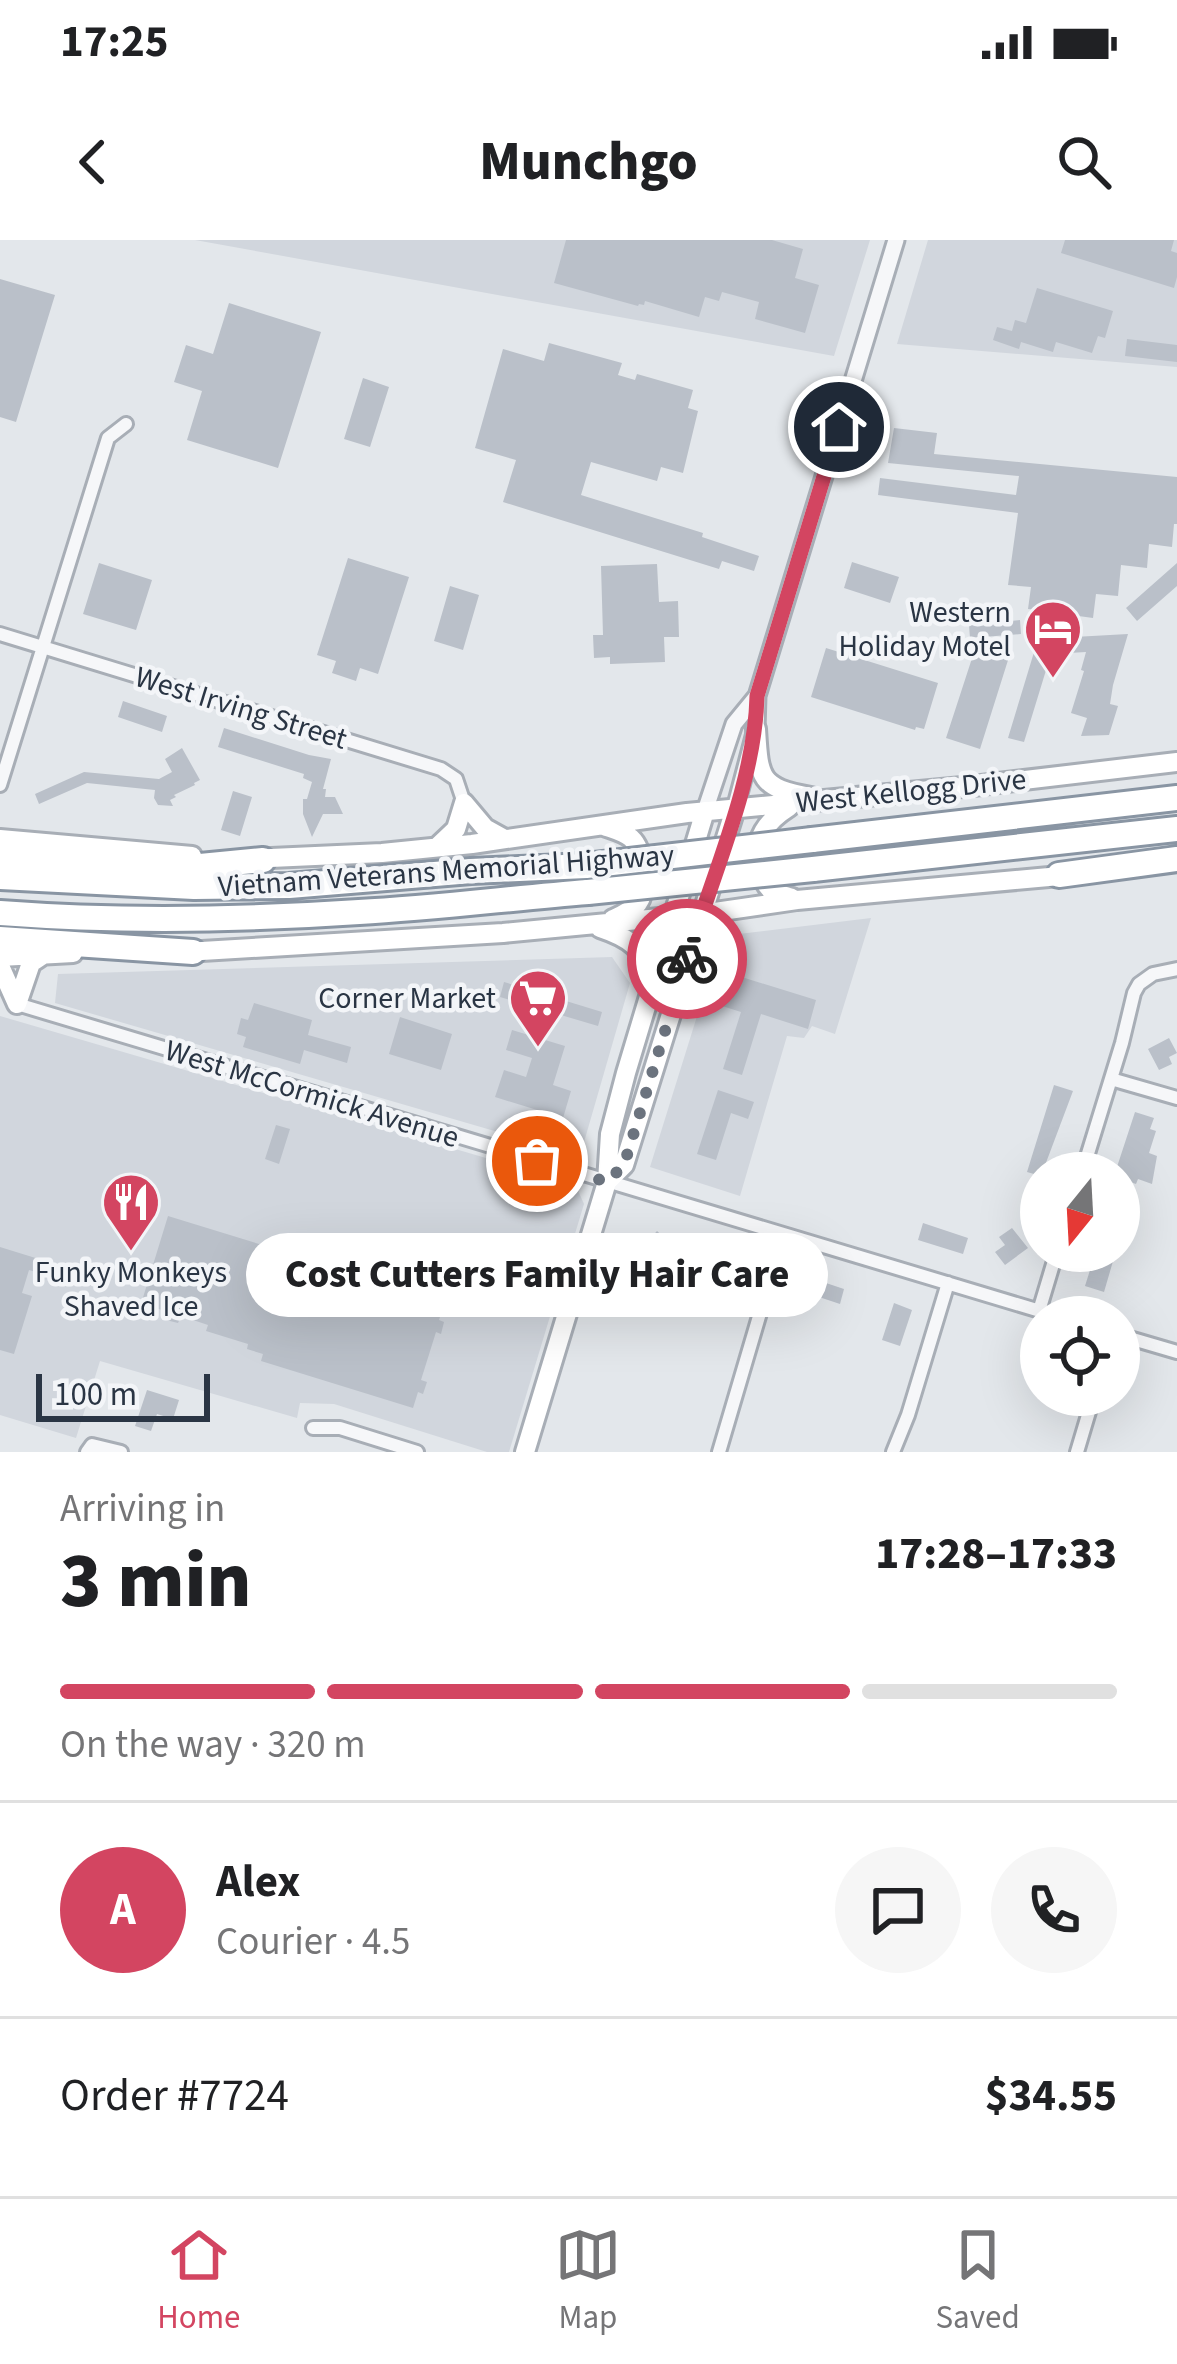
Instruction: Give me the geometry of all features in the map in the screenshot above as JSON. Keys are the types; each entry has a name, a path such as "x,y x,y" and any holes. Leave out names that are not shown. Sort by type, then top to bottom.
{"highway":[{"name":"Vietnam Veterans Memorial Highway","path":"0,878 153,886 289,886 586,866 1177,798"},
{"name":"Vietnam Veterans Memorial Highway","path":"0,913 145,919 356,913 1177,829"},
{"path":"0,858 91,866 190,867 263,860"},
{"path":"1058,875 1177,859"},
{"path":"0,939 193,952"}],"main road":[{"path":"756,729 758,768 766,781 792,794 828,800"},
{"name":"West Kellogg Drive","path":"0,839 263,860 437,847 599,824 1177,762"},
{"path":"464,803 484,828 503,838"},
{"path":"437,847 456,829 464,803"},
{"path":"793,804 761,832 757,854 764,882 774,892 797,900"},
{"path":"607,1182 624,1165 735,809"},
{"path":"525,1452 607,1182 610,1134 705,812"},
{"path":"596,923 627,913 638,904 644,879 632,838 599,824"},
{"path":"17,1004 0,962 43,955 193,952 503,933 1058,875 1177,869"},
{"path":"596,923 638,945 651,989"},
{"path":"17,1004 32,963 43,955"}],"street":[{"path":"735,809 756,729 757,696 896,240"},
{"path":"0,785 108,438 126,424"},
{"name":"West Irving Street","path":"0,634 441,769 456,778 464,803"},
{"path":"705,812 734,724 757,696"},
{"path":"1088,1152 1134,993 1153,974 1177,969"},
{"name":"West McCormick Avenue","path":"17,1004 1020,1305"},
{"path":"1111,1078 1177,1098"},
{"path":"719,1452 783,1235"},
{"path":"893,1452 948,1283"},
{"path":"1140,1341 1177,1352"},
{"path":"1076,1452 1087,1416"},
{"path":"313,1428 340,1428 414,1452"},
{"path":"90,1448 121,1452"}],"shaded area":[{"path":"195,240 870,240 834,356"},
{"path":"928,240 1177,240 1177,367 897,344"},
{"path":"871,918 835,1034 812,1026 804,1038 787,1036 740,1196 650,1167 722,936"},
{"path":"612,957 630,983 580,1156 55,1003 58,974"},
{"path":"0,1016 575,1184 584,1204 509,1452 487,1452 334,1404 300,1403 297,1418 100,1361 76,1438 0,1415"}],"building":[{"path":"566,240 772,240 803,249 795,278 819,285 805,333 755,319 759,302 722,292 719,301 705,297 699,317 554,283"},
{"path":"1065,240 1174,240 1174,288 1061,253"},
{"path":"0,279 55,295 16,422 0,417"},
{"path":"1037,288 1113,311 1105,338 1098,336 1092,353 1056,342 1053,352 1021,342 1019,349 993,340 997,327 1012,331 1015,320 1026,323"},
{"path":"229,303 321,332 278,468 187,440 202,391 174,382 186,345 213,354"},
{"path":"1127,339 1177,345 1177,362 1125,356"},
{"path":"549,343 622,363 618,375 635,380 637,374 693,390 688,408 698,411 683,473 661,467 657,481 591,462 581,495 703,533 702,537 759,556 754,571 722,561 719,569 503,502 516,460 475,448 503,349 544,361"},
{"path":"363,378 389,387 370,447 344,439"},
{"path":"894,428 937,433 934,454 1177,477 1172,547 1149,544 1147,568 1121,565 1118,596 1096,594 1093,618 1028,609 1031,587 1008,585 1018,513 878,495 880,478 1016,495 1019,476 888,463"},
{"path":"348,558 409,577 378,674 360,668 356,681 332,673 336,661 317,655"},
{"path":"852,562 899,577 890,603 844,588"},
{"path":"99,563 152,580 136,630 83,614"},
{"path":"1177,563 1177,586 1137,621 1126,608"},
{"path":"657,564 659,602 678,601 679,637 664,637 665,662 610,664 610,657 594,658 593,635 603,635 601,566"},
{"path":"450,586 479,595 463,650 434,641"},
{"path":"1020,620 1021,634 970,638 969,625"},
{"path":"1128,634 1113,685 1110,704 1118,706 1109,735 1081,736 1087,718 1071,713 1086,652 1051,654 1024,742 1008,738 1038,639"},
{"path":"976,646 1009,657 980,749 946,738"},
{"path":"826,648 938,683 924,729 811,697"},
{"path":"123,701 167,716 162,732 118,717"},
{"path":"224,728 331,759 323,789 325,797 335,797 343,814 323,814 312,837 303,799 312,782 304,774 218,747"},
{"path":"182,748 200,780 174,795 173,806 158,805 155,790 87,783 39,804 35,794 84,772 159,779 172,772 165,759"},
{"path":"233,791 252,797 240,836 221,830"},
{"path":"712,973 730,979 732,974 816,1000 808,1029 761,1014 742,1075 723,1069 741,1012 703,1000"},
{"path":"504,982 602,1012 598,1026 500,997"},
{"path":"254,1003 312,1020 308,1035 351,1047 347,1063 304,1050 300,1064 243,1047 246,1037 237,1034 241,1018 248,1020"},
{"path":"400,1017 452,1034 441,1070 389,1054"},
{"path":"512,1030 565,1046 553,1085 571,1091 563,1118 495,1097 504,1070 526,1077 532,1058 506,1050"},
{"path":"1169,1038 1177,1053 1169,1057 1172,1064 1159,1070 1148,1049"},
{"path":"1054,1085 1073,1091 1050,1152 1033,1152"},
{"path":"718,1090 754,1102 748,1119 731,1113 716,1160 697,1154"},
{"path":"1135,1112 1154,1118 1150,1129 1156,1131 1149,1153 1157,1156 1152,1184 1140,1180 1140,1152 1122,1152"},
{"path":"276,1125 290,1129 279,1164 265,1159"},
{"path":"168,1216 445,1301 439,1320 444,1322 441,1334 436,1332 421,1380 427,1382 413,1408 261,1361 263,1354 247,1349 248,1344 206,1331 208,1325 181,1316 178,1323 166,1320 169,1312 141,1304"},
{"path":"923,1223 968,1238 963,1254 918,1240"},
{"path":"1012,1228 1020,1238 1020,1254 1005,1265 995,1252 1005,1245 999,1237"},
{"path":"657,1231 669,1242 657,1255 663,1261 651,1274 645,1268 640,1274 628,1263"},
{"path":"0,1247 71,1269 67,1281 29,1270 22,1293 32,1296 14,1354 0,1350"},
{"path":"731,1254 732,1263 738,1262 738,1280 719,1281 714,1255"},
{"path":"1089,1272 1110,1272 1104,1292 1085,1286"},
{"path":"805,1276 844,1289 840,1304 816,1296 813,1305 797,1300"},
{"path":"894,1303 912,1310 900,1346 882,1340"},
{"path":"147,1390 179,1400 173,1419 157,1414 151,1431 135,1426"}],"way so far":[{"path":"537,1161 607,1182 624,1165 687,959"}],"place":[{"name":"Western Holiday Motel","path":"1053,680"},
{"name":"Corner Market","path":"538,1049"},
{"name":"Cost Cutters Family Hair Care","path":"537,1161"},
{"name":"Funky Monkeys Shaved Ice","path":"131,1253"}],"route":[{"path":"687,959 735,809 756,729 757,696 839,427"}]}
